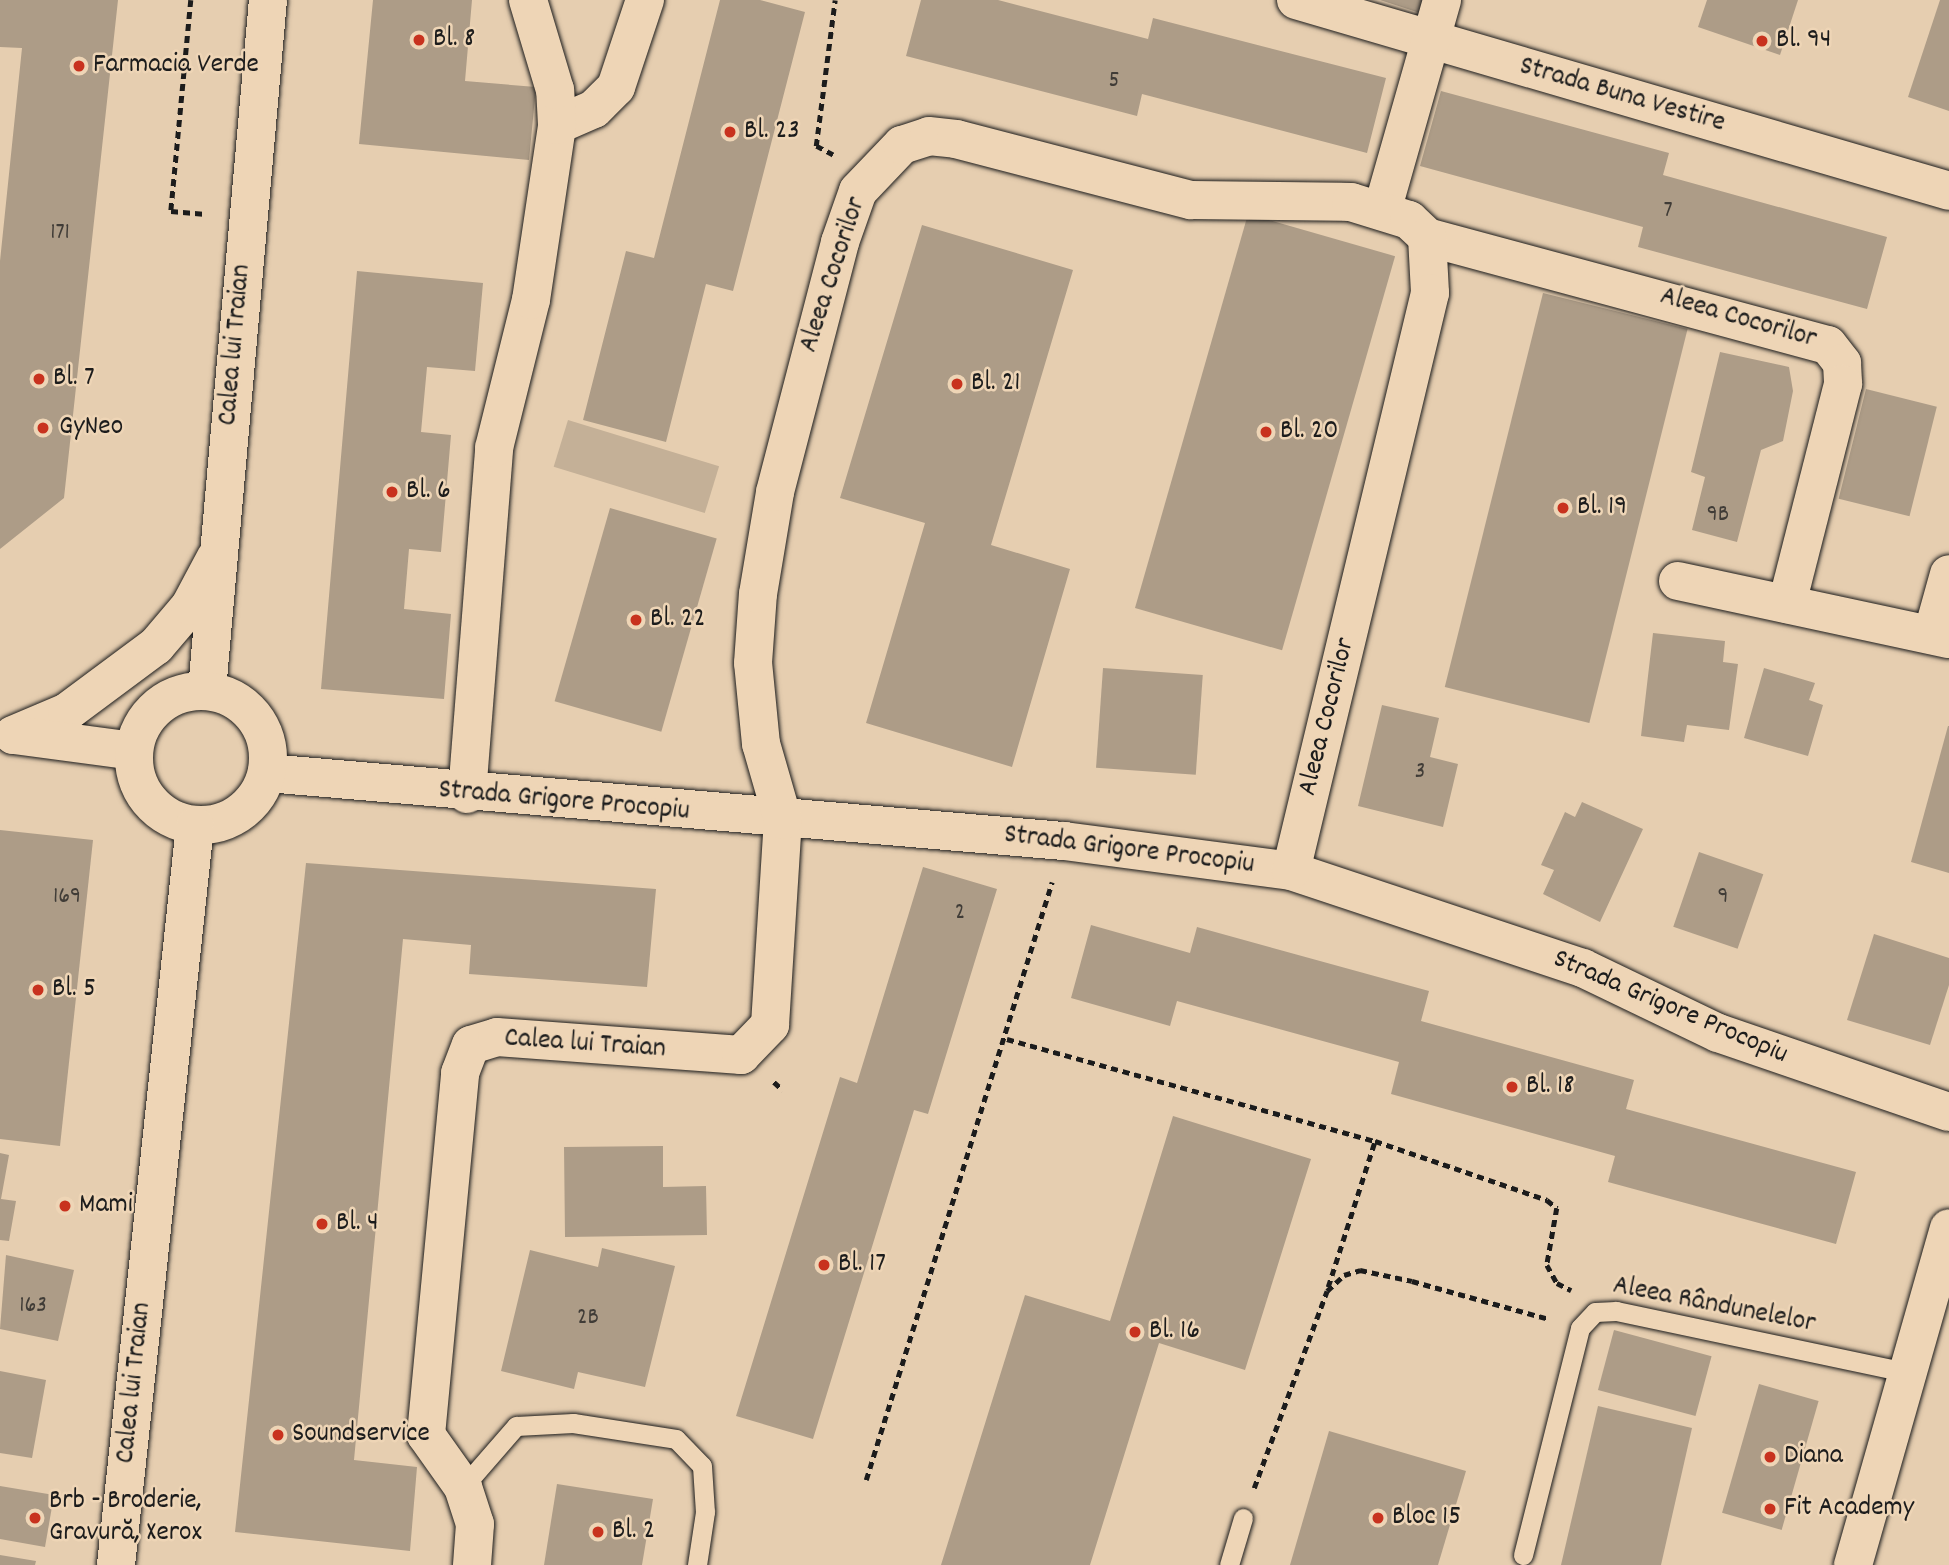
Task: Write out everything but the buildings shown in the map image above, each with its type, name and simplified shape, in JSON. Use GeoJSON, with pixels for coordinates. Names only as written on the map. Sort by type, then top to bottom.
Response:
{"type":"FeatureCollection","features":[{"type":"Feature","properties":{"kind":"street","name":"Calea lui Traian"},"geometry":{"type":"LineString","coordinates":[[206,690],[268,0]]}},
{"type":"Feature","properties":{"kind":"street"},"geometry":{"type":"LineString","coordinates":[[467,794],[494,447],[531,300],[557,125],[555,90],[528,0]]}},
{"type":"Feature","properties":{"kind":"street"},"geometry":{"type":"LineString","coordinates":[[557,125],[594,109],[616,87],[645,0]]}},
{"type":"Feature","properties":{"kind":"street","name":"Strada Buna Vestire"},"geometry":{"type":"LineString","coordinates":[[1296,0],[1949,191]]}},
{"type":"Feature","properties":{"kind":"street"},"geometry":{"type":"LineString","coordinates":[[1382,211],[1442,0]]}},
{"type":"Feature","properties":{"kind":"street","name":"Aleea Cocorilor"},"geometry":{"type":"LineString","coordinates":[[783,820],[761,744],[753,663],[758,594],[805,365],[858,191],[878,164],[902,145],[929,136],[1191,200],[1351,202],[1409,220],[1427,237],[1828,345],[1842,363],[1843,384],[1787,604]]}},
{"type":"Feature","properties":{"kind":"street","name":"Aleea Cocorilor"},"geometry":{"type":"LineString","coordinates":[[1291,871],[1430,293],[1427,237]]}},
{"type":"Feature","properties":{"kind":"street"},"geometry":{"type":"LineString","coordinates":[[6,734],[66,712],[156,646],[190,606],[216,557]]}},
{"type":"Feature","properties":{"kind":"street"},"geometry":{"type":"LineString","coordinates":[[1678,581],[1940,637],[1949,574]]}},
{"type":"Feature","properties":{"kind":"street"},"geometry":{"type":"LineString","coordinates":[[206,690],[248,709],[269,750],[267,773],[249,807],[224,821],[195,826],[174,821],[143,793],[134,751],[139,731],[166,700],[206,690]]}},
{"type":"Feature","properties":{"kind":"street"},"geometry":{"type":"LineString","coordinates":[[6,734],[134,751]]}},
{"type":"Feature","properties":{"kind":"street","name":"Strada Grigore Procopiu"},"geometry":{"type":"LineString","coordinates":[[267,773],[467,794],[1064,841],[1291,871],[1583,968],[1718,1033],[1949,1112]]}},
{"type":"Feature","properties":{"kind":"street","name":"Calea lui Traian"},"geometry":{"type":"LineString","coordinates":[[472,1565],[475,1524],[463,1487],[437,1458],[426,1415],[460,1073],[471,1045],[497,1038],[741,1055],[759,1044],[769,1025],[773,997],[783,820]]}},
{"type":"Feature","properties":{"kind":"street","name":"Calea lui Traian"},"geometry":{"type":"LineString","coordinates":[[116,1565],[195,826]]}},
{"type":"Feature","properties":{"kind":"street"},"geometry":{"type":"LineString","coordinates":[[1853,1565],[1949,1228]]}},
{"type":"Feature","properties":{"kind":"lane","name":"Aleea Rândunelelor"},"geometry":{"type":"LineString","coordinates":[[1523,1555],[1580,1328],[1595,1312],[1616,1311],[1909,1373]]}},
{"type":"Feature","properties":{"kind":"lane"},"geometry":{"type":"LineString","coordinates":[[463,1487],[516,1426],[573,1423],[676,1439],[702,1466],[705,1511],[697,1565]]}},
{"type":"Feature","properties":{"kind":"lane"},"geometry":{"type":"LineString","coordinates":[[1229,1565],[1243,1518]]}},
{"type":"Feature","properties":{"kind":"path"},"geometry":{"type":"LineString","coordinates":[[191,0],[171,211],[247,218]]}},
{"type":"Feature","properties":{"kind":"path"},"geometry":{"type":"LineString","coordinates":[[830,154],[816,146],[835,0]]}},
{"type":"Feature","properties":{"kind":"path"},"geometry":{"type":"LineString","coordinates":[[866,1480],[1007,1039],[1064,841]]}},
{"type":"Feature","properties":{"kind":"path"},"geometry":{"type":"LineString","coordinates":[[1007,1039],[1375,1141],[1547,1200],[1557,1208],[1547,1265],[1557,1283],[1616,1311]]}},
{"type":"Feature","properties":{"kind":"path"},"geometry":{"type":"LineString","coordinates":[[1243,1518],[1327,1291],[1375,1141]]}},
{"type":"Feature","properties":{"kind":"path"},"geometry":{"type":"LineString","coordinates":[[1327,1291],[1360,1270],[1580,1328]]}},
{"type":"Feature","properties":{"kind":"shaded area"},"geometry":{"type":"Polygon","coordinates":[[[568,420],[719,466],[705,513],[554,467],[568,420]]]}},
{"type":"Feature","properties":{"kind":"place","name":"Bl. 8"},"geometry":{"type":"Point","coordinates":[419,40]}},
{"type":"Feature","properties":{"kind":"place","name":"Bl. 94"},"geometry":{"type":"Point","coordinates":[1762,41]}},
{"type":"Feature","properties":{"kind":"place","name":"Farmacia Verde"},"geometry":{"type":"Point","coordinates":[79,66]}},
{"type":"Feature","properties":{"kind":"place","name":"Bl. 23"},"geometry":{"type":"Point","coordinates":[730,132]}},
{"type":"Feature","properties":{"kind":"place","name":"Bl. 7"},"geometry":{"type":"Point","coordinates":[39,379]}},
{"type":"Feature","properties":{"kind":"place","name":"Bl. 21"},"geometry":{"type":"Point","coordinates":[957,384]}},
{"type":"Feature","properties":{"kind":"place","name":"GyNeo"},"geometry":{"type":"Point","coordinates":[43,428]}},
{"type":"Feature","properties":{"kind":"place","name":"Bl. 20"},"geometry":{"type":"Point","coordinates":[1266,432]}},
{"type":"Feature","properties":{"kind":"place","name":"Bl. 6"},"geometry":{"type":"Point","coordinates":[392,492]}},
{"type":"Feature","properties":{"kind":"place","name":"Bl. 19"},"geometry":{"type":"Point","coordinates":[1563,508]}},
{"type":"Feature","properties":{"kind":"place","name":"Bl. 22"},"geometry":{"type":"Point","coordinates":[636,620]}},
{"type":"Feature","properties":{"kind":"place","name":"Bl. 5"},"geometry":{"type":"Point","coordinates":[38,990]}},
{"type":"Feature","properties":{"kind":"place","name":"Bl. 18"},"geometry":{"type":"Point","coordinates":[1512,1087]}},
{"type":"Feature","properties":{"kind":"place","name":"Mami"},"geometry":{"type":"Point","coordinates":[65,1206]}},
{"type":"Feature","properties":{"kind":"place","name":"Bl. 4"},"geometry":{"type":"Point","coordinates":[322,1224]}},
{"type":"Feature","properties":{"kind":"place","name":"Bl. 17"},"geometry":{"type":"Point","coordinates":[824,1265]}},
{"type":"Feature","properties":{"kind":"place","name":"Bl. 16"},"geometry":{"type":"Point","coordinates":[1135,1332]}},
{"type":"Feature","properties":{"kind":"place","name":"Soundservice"},"geometry":{"type":"Point","coordinates":[278,1435]}},
{"type":"Feature","properties":{"kind":"place","name":"Diana"},"geometry":{"type":"Point","coordinates":[1770,1457]}},
{"type":"Feature","properties":{"kind":"place","name":"Fit Academy"},"geometry":{"type":"Point","coordinates":[1770,1509]}},
{"type":"Feature","properties":{"kind":"place","name":"Brb - Broderie, Gravură, Xerox"},"geometry":{"type":"Point","coordinates":[35,1518]}},
{"type":"Feature","properties":{"kind":"place","name":"Bloc 15"},"geometry":{"type":"Point","coordinates":[1378,1518]}},
{"type":"Feature","properties":{"kind":"place","name":"Bl. 2"},"geometry":{"type":"Point","coordinates":[598,1532]}}]}
